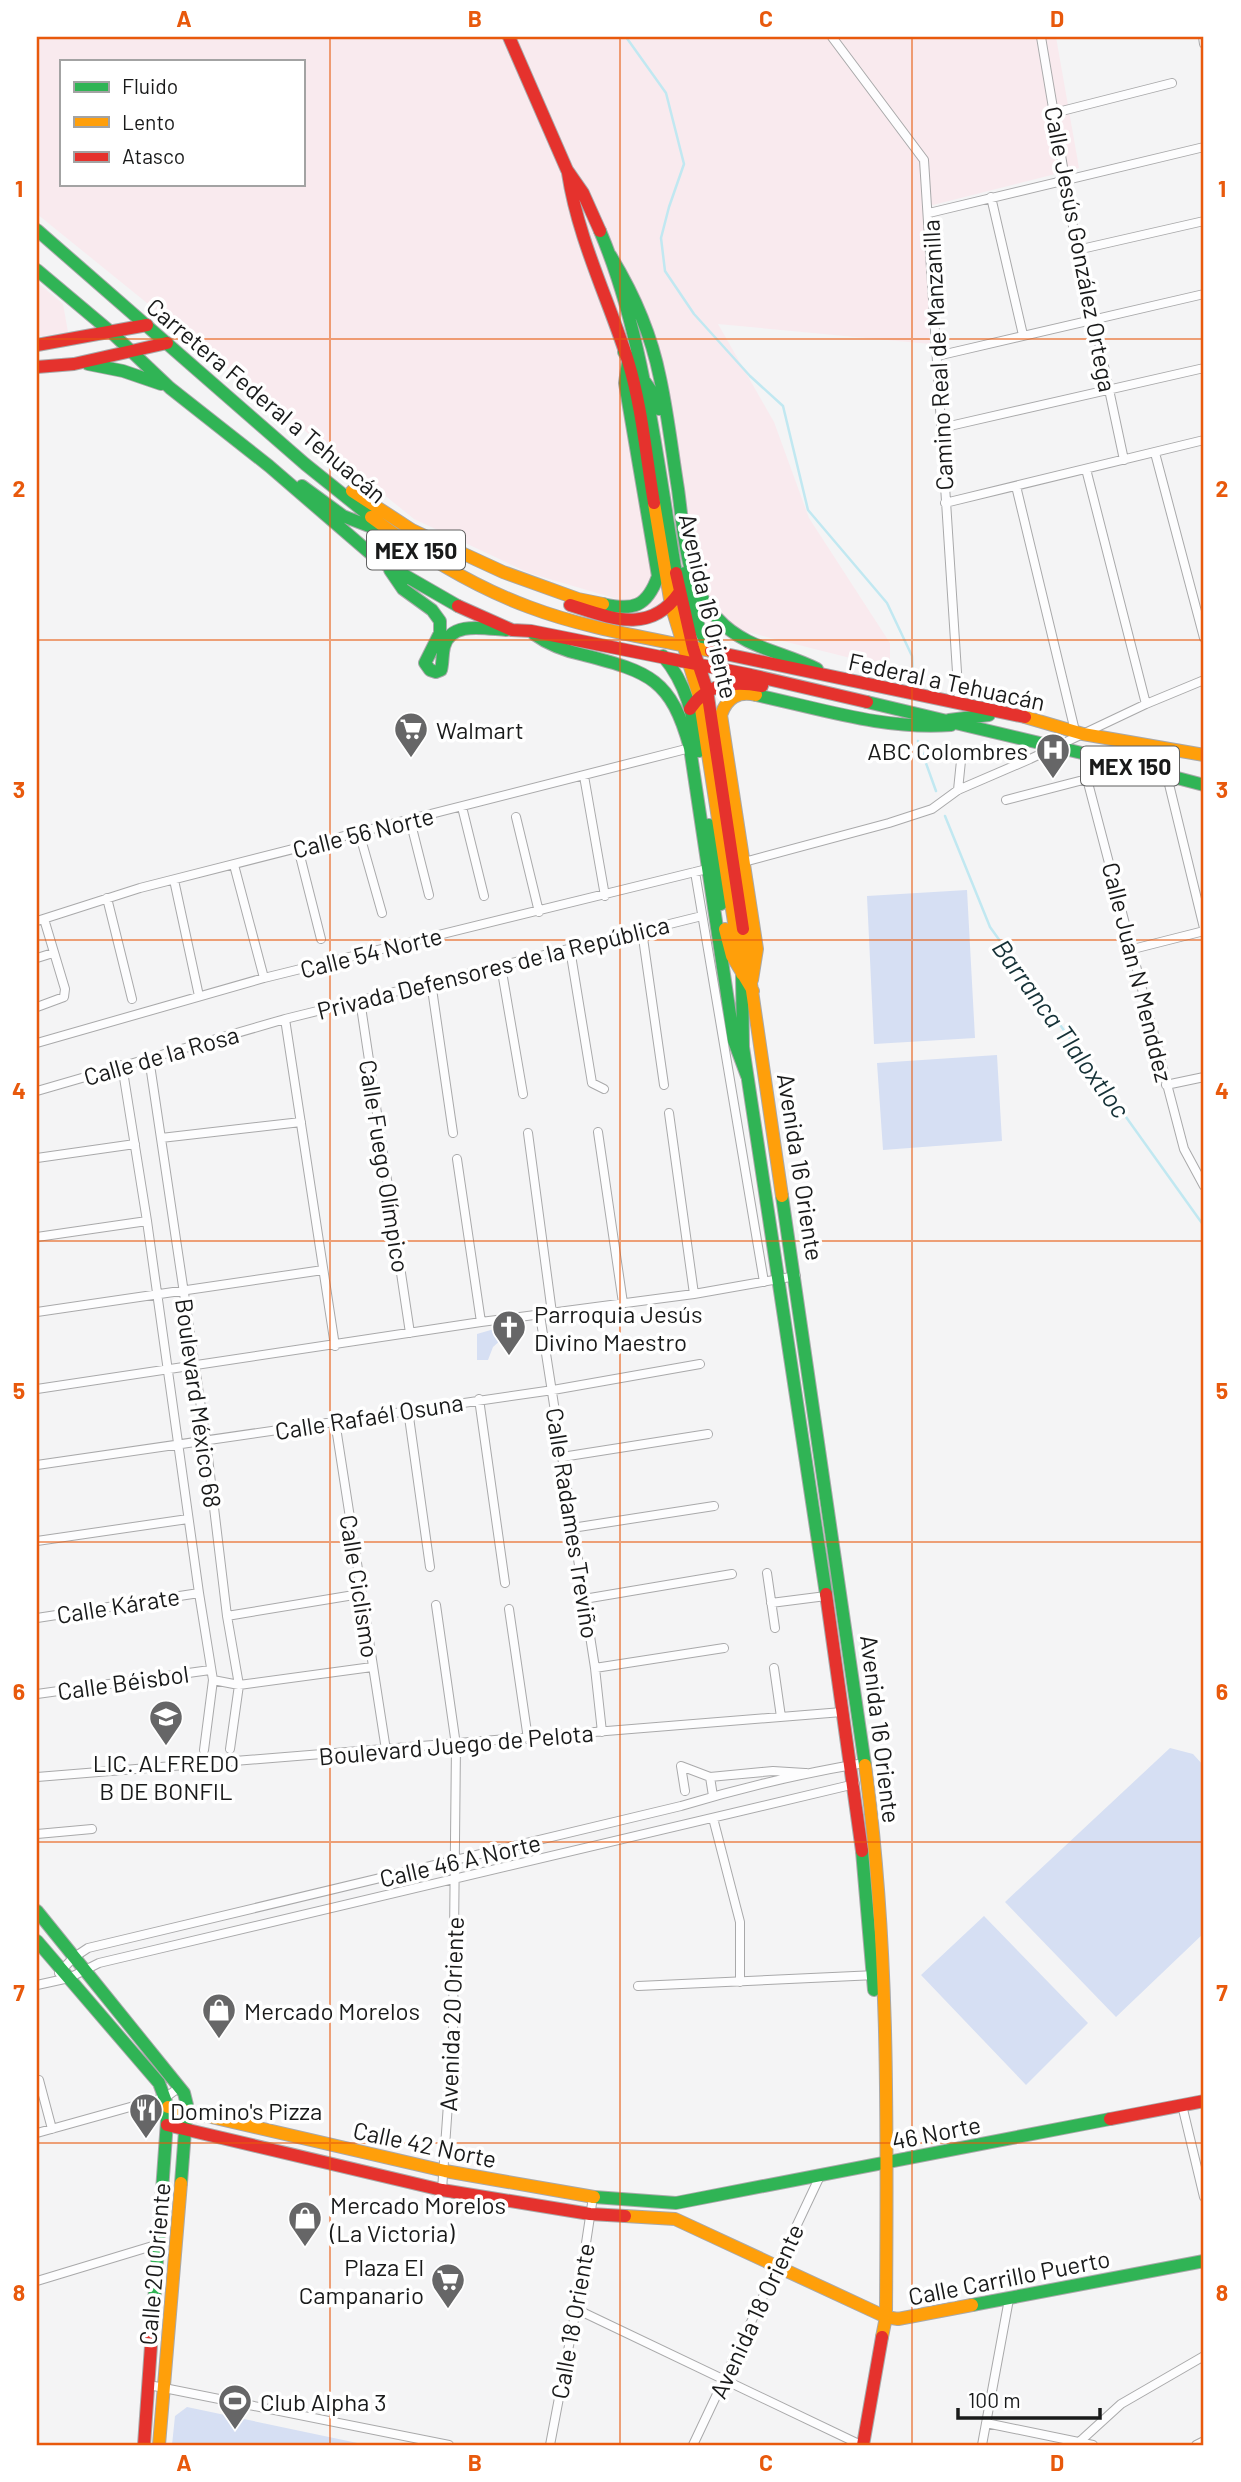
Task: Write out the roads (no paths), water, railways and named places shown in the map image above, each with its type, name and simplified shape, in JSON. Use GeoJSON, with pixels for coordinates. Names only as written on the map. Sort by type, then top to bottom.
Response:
{"type":"FeatureCollection","features":[{"type":"Feature","properties":{"kind":"main road"},"geometry":{"type":"LineString","coordinates":[[509,37],[578,196]]}},
{"type":"Feature","properties":{"kind":"main road","name":"Avenida 16 Oriente"},"geometry":{"type":"LineString","coordinates":[[578,196],[610,255],[622,293],[642,379],[687,646]]}},
{"type":"Feature","properties":{"kind":"main road","name":"Avenida 16 Oriente"},"geometry":{"type":"LineString","coordinates":[[578,196],[592,266],[626,357],[640,417],[671,605],[693,664],[749,981],[796,1276],[867,1780],[876,1863],[886,2317],[862,2445]]}},
{"type":"Feature","properties":{"kind":"main road","name":"Carretera Federal a Tehuacán"},"geometry":{"type":"LineString","coordinates":[[37,230],[322,478],[428,558],[473,583],[554,617],[687,646]]}},
{"type":"Feature","properties":{"kind":"main road"},"geometry":{"type":"LineString","coordinates":[[610,255],[631,288],[649,335],[663,393],[688,555],[699,593],[719,621],[743,641],[803,662],[826,676]]}},
{"type":"Feature","properties":{"kind":"main road","name":"Carretera Federal a Tehuacán"},"geometry":{"type":"LineString","coordinates":[[37,270],[112,333],[170,388],[269,466],[388,567],[459,607],[512,630],[531,631],[693,664]]}},
{"type":"Feature","properties":{"kind":"main road"},"geometry":{"type":"LineString","coordinates":[[37,345],[147,325]]}},
{"type":"Feature","properties":{"kind":"main road"},"geometry":{"type":"LineString","coordinates":[[37,367],[74,364],[167,343]]}},
{"type":"Feature","properties":{"kind":"main road"},"geometry":{"type":"LineString","coordinates":[[626,357],[654,395],[661,416],[688,602],[698,629],[712,652],[730,671]]}},
{"type":"Feature","properties":{"kind":"main road"},"geometry":{"type":"LineString","coordinates":[[322,478],[339,483],[412,530],[503,572],[578,599],[620,608],[633,607],[652,593],[658,576],[625,383],[626,357]]}},
{"type":"Feature","properties":{"kind":"main road"},"geometry":{"type":"LineString","coordinates":[[74,364],[123,371],[170,388]]}},
{"type":"Feature","properties":{"kind":"main road"},"geometry":{"type":"LineString","coordinates":[[269,466],[343,516],[540,595],[623,620],[644,620],[671,605],[679,593]]}},
{"type":"Feature","properties":{"kind":"main road"},"geometry":{"type":"LineString","coordinates":[[388,567],[404,591],[426,606],[439,620],[441,630],[437,641],[426,653],[425,663],[430,670],[441,670],[444,664],[443,647],[447,639],[465,627],[512,630]]}},
{"type":"Feature","properties":{"kind":"main road"},"geometry":{"type":"LineString","coordinates":[[531,631],[560,649],[629,667],[654,680],[667,691],[677,705],[687,733],[711,832],[727,943],[749,981]]}},
{"type":"Feature","properties":{"kind":"main road"},"geometry":{"type":"LineString","coordinates":[[635,635],[665,658],[699,698]]}},
{"type":"Feature","properties":{"kind":"main road","name":"Federal a Tehuacán"},"geometry":{"type":"LineString","coordinates":[[687,646],[959,703],[1079,733],[1204,755]]}},
{"type":"Feature","properties":{"kind":"main road","name":"Federal a Tehuacán"},"geometry":{"type":"LineString","coordinates":[[693,664],[1057,747],[1204,785]]}},
{"type":"Feature","properties":{"kind":"main road"},"geometry":{"type":"LineString","coordinates":[[687,733],[699,698],[723,683],[752,684],[882,713],[950,722]]}},
{"type":"Feature","properties":{"kind":"main road"},"geometry":{"type":"LineString","coordinates":[[749,981],[756,963],[757,949],[721,715],[724,706],[732,698],[747,693],[897,724],[932,727],[980,715],[1025,718]]}},
{"type":"Feature","properties":{"kind":"main road","name":"Avenida 16 Oriente"},"geometry":{"type":"LineString","coordinates":[[699,698],[711,832]]}},
{"type":"Feature","properties":{"kind":"main road"},"geometry":{"type":"LineString","coordinates":[[1086,754],[1092,746],[1112,737]]}},
{"type":"Feature","properties":{"kind":"main road"},"geometry":{"type":"LineString","coordinates":[[711,832],[701,871],[734,1041],[747,1076]]}},
{"type":"Feature","properties":{"kind":"main road","name":"Avenida 16 Oriente"},"geometry":{"type":"LineString","coordinates":[[749,981],[743,1047],[780,1279],[878,1975]]}},
{"type":"Feature","properties":{"kind":"main road"},"geometry":{"type":"LineString","coordinates":[[37,1911],[180,2087]]}},
{"type":"Feature","properties":{"kind":"main road"},"geometry":{"type":"LineString","coordinates":[[37,1941],[159,2083],[167,2102]]}},
{"type":"Feature","properties":{"kind":"main road","name":"Calle 20 Oriente"},"geometry":{"type":"LineString","coordinates":[[159,2445],[187,2111],[186,2098],[180,2087]]}},
{"type":"Feature","properties":{"kind":"main road","name":"46 Norte"},"geometry":{"type":"LineString","coordinates":[[677,2203],[1204,2101]]}},
{"type":"Feature","properties":{"kind":"main road","name":"Calle 42 Norte"},"geometry":{"type":"LineString","coordinates":[[167,2102],[187,2111],[445,2172],[593,2197],[677,2203]]}},
{"type":"Feature","properties":{"kind":"main road","name":"Calle 20 Oriente"},"geometry":{"type":"LineString","coordinates":[[144,2445],[167,2102]]}},
{"type":"Feature","properties":{"kind":"main road","name":"Calle 42 Norte"},"geometry":{"type":"LineString","coordinates":[[167,2125],[442,2190],[590,2214],[675,2219]]}},
{"type":"Feature","properties":{"kind":"main road"},"geometry":{"type":"LineString","coordinates":[[675,2219],[677,2203]]}},
{"type":"Feature","properties":{"kind":"main road","name":"Calle Carrillo Puerto"},"geometry":{"type":"LineString","coordinates":[[675,2219],[886,2317],[911,2318],[1204,2260]]}},
{"type":"Feature","properties":{"kind":"street","name":"Camino Real de Manzanilla"},"geometry":{"type":"LineString","coordinates":[[832,37],[924,160],[959,703]]}},
{"type":"Feature","properties":{"kind":"street","name":"Calle Jesús González Ortega"},"geometry":{"type":"LineString","coordinates":[[1041,37],[1063,180],[1124,460]]}},
{"type":"Feature","properties":{"kind":"street"},"geometry":{"type":"LineString","coordinates":[[1202,37],[1204,44]]}},
{"type":"Feature","properties":{"kind":"street"},"geometry":{"type":"LineString","coordinates":[[1054,113],[1172,83]]}},
{"type":"Feature","properties":{"kind":"street"},"geometry":{"type":"LineString","coordinates":[[929,213],[1204,148]]}},
{"type":"Feature","properties":{"kind":"street"},"geometry":{"type":"LineString","coordinates":[[991,197],[1023,335]]}},
{"type":"Feature","properties":{"kind":"street"},"geometry":{"type":"LineString","coordinates":[[1077,250],[1204,221]]}},
{"type":"Feature","properties":{"kind":"street"},"geometry":{"type":"LineString","coordinates":[[937,356],[1204,294]]}},
{"type":"Feature","properties":{"kind":"street"},"geometry":{"type":"LineString","coordinates":[[941,428],[1204,368]]}},
{"type":"Feature","properties":{"kind":"street"},"geometry":{"type":"LineString","coordinates":[[945,503],[1204,440]]}},
{"type":"Feature","properties":{"kind":"street"},"geometry":{"type":"LineString","coordinates":[[1155,453],[1204,638]]}},
{"type":"Feature","properties":{"kind":"street"},"geometry":{"type":"LineString","coordinates":[[1086,469],[1146,704]]}},
{"type":"Feature","properties":{"kind":"street"},"geometry":{"type":"LineString","coordinates":[[1016,486],[1079,733]]}},
{"type":"Feature","properties":{"kind":"street"},"geometry":{"type":"LineString","coordinates":[[744,862],[932,809],[958,790],[1057,747],[1079,733],[1204,680]]}},
{"type":"Feature","properties":{"kind":"street","name":"Calle 56 Norte"},"geometry":{"type":"LineString","coordinates":[[40,920],[174,880],[690,748]]}},
{"type":"Feature","properties":{"kind":"street"},"geometry":{"type":"LineString","coordinates":[[958,790],[962,751]]}},
{"type":"Feature","properties":{"kind":"street","name":"Calle Juan N Menddez"},"geometry":{"type":"LineString","coordinates":[[1086,754],[1087,779],[1166,1085],[1178,1118],[1187,1157],[1204,1186]]}},
{"type":"Feature","properties":{"kind":"street"},"geometry":{"type":"LineString","coordinates":[[584,776],[605,895]]}},
{"type":"Feature","properties":{"kind":"street"},"geometry":{"type":"LineString","coordinates":[[1133,949],[1204,930],[1167,776]]}},
{"type":"Feature","properties":{"kind":"street"},"geometry":{"type":"LineString","coordinates":[[1006,800],[1087,779]]}},
{"type":"Feature","properties":{"kind":"street"},"geometry":{"type":"LineString","coordinates":[[462,807],[484,897]]}},
{"type":"Feature","properties":{"kind":"street"},"geometry":{"type":"LineString","coordinates":[[516,817],[539,912]]}},
{"type":"Feature","properties":{"kind":"street"},"geometry":{"type":"LineString","coordinates":[[410,820],[429,895]]}},
{"type":"Feature","properties":{"kind":"street"},"geometry":{"type":"LineString","coordinates":[[359,832],[382,914]]}},
{"type":"Feature","properties":{"kind":"street"},"geometry":{"type":"LineString","coordinates":[[298,848],[321,939]]}},
{"type":"Feature","properties":{"kind":"street"},"geometry":{"type":"LineString","coordinates":[[234,865],[264,978]]}},
{"type":"Feature","properties":{"kind":"street","name":"Calle 54 Norte"},"geometry":{"type":"LineString","coordinates":[[37,1044],[264,978],[701,871]]}},
{"type":"Feature","properties":{"kind":"street","name":"Privada Defensores de la República"},"geometry":{"type":"LineString","coordinates":[[701,871],[702,916],[764,1282]]}},
{"type":"Feature","properties":{"kind":"street"},"geometry":{"type":"LineString","coordinates":[[174,880],[200,996]]}},
{"type":"Feature","properties":{"kind":"street"},"geometry":{"type":"LineString","coordinates":[[107,898],[132,999]]}},
{"type":"Feature","properties":{"kind":"street","name":"Privada Defensores de la República"},"geometry":{"type":"LineString","coordinates":[[285,1019],[702,916]]}},
{"type":"Feature","properties":{"kind":"street"},"geometry":{"type":"LineString","coordinates":[[37,1007],[64,997],[65,989],[40,920]]}},
{"type":"Feature","properties":{"kind":"street"},"geometry":{"type":"LineString","coordinates":[[642,931],[664,1085]]}},
{"type":"Feature","properties":{"kind":"street"},"geometry":{"type":"LineString","coordinates":[[570,949],[592,1083],[604,1089]]}},
{"type":"Feature","properties":{"kind":"street"},"geometry":{"type":"LineString","coordinates":[[37,958],[53,953]]}},
{"type":"Feature","properties":{"kind":"street"},"geometry":{"type":"LineString","coordinates":[[501,966],[523,1094]]}},
{"type":"Feature","properties":{"kind":"street"},"geometry":{"type":"LineString","coordinates":[[431,982],[453,1133]]}},
{"type":"Feature","properties":{"kind":"street","name":"Calle Fuego Olímpico"},"geometry":{"type":"LineString","coordinates":[[360,1000],[410,1333]]}},
{"type":"Feature","properties":{"kind":"street"},"geometry":{"type":"LineString","coordinates":[[285,1019],[334,1346]]}},
{"type":"Feature","properties":{"kind":"street","name":"Calle de la Rosa"},"geometry":{"type":"LineString","coordinates":[[37,1091],[285,1019]]}},
{"type":"Feature","properties":{"kind":"street","name":"Boulevard México 68"},"geometry":{"type":"LineString","coordinates":[[149,1058],[239,1685],[230,1749]]}},
{"type":"Feature","properties":{"kind":"street","name":"Boulevard México 68"},"geometry":{"type":"LineString","coordinates":[[122,1065],[148,1221],[188,1519],[213,1680],[204,1750]]}},
{"type":"Feature","properties":{"kind":"street"},"geometry":{"type":"LineString","coordinates":[[1166,1085],[1204,1077]]}},
{"type":"Feature","properties":{"kind":"street"},"geometry":{"type":"LineString","coordinates":[[668,1114],[694,1294]]}},
{"type":"Feature","properties":{"kind":"street"},"geometry":{"type":"LineString","coordinates":[[161,1138],[301,1122]]}},
{"type":"Feature","properties":{"kind":"street"},"geometry":{"type":"LineString","coordinates":[[598,1132],[623,1303]]}},
{"type":"Feature","properties":{"kind":"street"},"geometry":{"type":"LineString","coordinates":[[528,1133],[552,1313]]}},
{"type":"Feature","properties":{"kind":"street"},"geometry":{"type":"LineString","coordinates":[[37,1158],[135,1144]]}},
{"type":"Feature","properties":{"kind":"street"},"geometry":{"type":"LineString","coordinates":[[457,1160],[481,1322]]}},
{"type":"Feature","properties":{"kind":"street"},"geometry":{"type":"LineString","coordinates":[[37,1237],[148,1221]]}},
{"type":"Feature","properties":{"kind":"street"},"geometry":{"type":"LineString","coordinates":[[37,1312],[323,1270]]}},
{"type":"Feature","properties":{"kind":"street"},"geometry":{"type":"LineString","coordinates":[[37,1389],[481,1322],[694,1294],[796,1276]]}},
{"type":"Feature","properties":{"kind":"street","name":"Calle Radames Treviño"},"geometry":{"type":"LineString","coordinates":[[540,1315],[595,1668],[602,1732]]}},
{"type":"Feature","properties":{"kind":"street","name":"Calle Rafaél Osuna"},"geometry":{"type":"LineString","coordinates":[[37,1465],[553,1390],[700,1364]]}},
{"type":"Feature","properties":{"kind":"street"},"geometry":{"type":"LineString","coordinates":[[478,1399],[505,1583]]}},
{"type":"Feature","properties":{"kind":"street"},"geometry":{"type":"LineString","coordinates":[[408,1410],[430,1567]]}},
{"type":"Feature","properties":{"kind":"street","name":"Calle Ciclismo"},"geometry":{"type":"LineString","coordinates":[[335,1421],[386,1751]]}},
{"type":"Feature","properties":{"kind":"street"},"geometry":{"type":"LineString","coordinates":[[562,1457],[708,1434]]}},
{"type":"Feature","properties":{"kind":"street"},"geometry":{"type":"LineString","coordinates":[[572,1528],[714,1506]]}},
{"type":"Feature","properties":{"kind":"street"},"geometry":{"type":"LineString","coordinates":[[37,1541],[188,1519]]}},
{"type":"Feature","properties":{"kind":"street"},"geometry":{"type":"LineString","coordinates":[[767,1573],[775,1628]]}},
{"type":"Feature","properties":{"kind":"street"},"geometry":{"type":"LineString","coordinates":[[584,1599],[732,1574]]}},
{"type":"Feature","properties":{"kind":"street","name":"Calle Kárate"},"geometry":{"type":"LineString","coordinates":[[37,1618],[199,1593]]}},
{"type":"Feature","properties":{"kind":"street"},"geometry":{"type":"LineString","coordinates":[[227,1616],[360,1594]]}},
{"type":"Feature","properties":{"kind":"street"},"geometry":{"type":"LineString","coordinates":[[771,1603],[825,1596]]}},
{"type":"Feature","properties":{"kind":"street","name":"Avenida 20 Oriente"},"geometry":{"type":"LineString","coordinates":[[436,1605],[456,1745],[453,2032],[442,2190]]}},
{"type":"Feature","properties":{"kind":"street"},"geometry":{"type":"LineString","coordinates":[[509,1609],[528,1739]]}},
{"type":"Feature","properties":{"kind":"street"},"geometry":{"type":"LineString","coordinates":[[595,1668],[724,1648]]}},
{"type":"Feature","properties":{"kind":"street"},"geometry":{"type":"LineString","coordinates":[[213,1680],[239,1685],[372,1667]]}},
{"type":"Feature","properties":{"kind":"street"},"geometry":{"type":"LineString","coordinates":[[774,1668],[781,1717]]}},
{"type":"Feature","properties":{"kind":"street","name":"Calle Béisbol"},"geometry":{"type":"LineString","coordinates":[[37,1694],[210,1670]]}},
{"type":"Feature","properties":{"kind":"street","name":"Boulevard Juego de Pelota"},"geometry":{"type":"LineString","coordinates":[[37,1777],[386,1751],[842,1712]]}},
{"type":"Feature","properties":{"kind":"street","name":"Calle 46 A Norte"},"geometry":{"type":"LineString","coordinates":[[65,1974],[73,1958],[88,1948],[864,1763]]}},
{"type":"Feature","properties":{"kind":"street"},"geometry":{"type":"LineString","coordinates":[[685,1791],[681,1766],[710,1777],[782,1771],[809,1774]]}},
{"type":"Feature","properties":{"kind":"street"},"geometry":{"type":"LineString","coordinates":[[710,1777],[713,1797]]}},
{"type":"Feature","properties":{"kind":"street","name":"Calle 46 A Norte"},"geometry":{"type":"LineString","coordinates":[[65,1974],[99,1963],[867,1780]]}},
{"type":"Feature","properties":{"kind":"street"},"geometry":{"type":"LineString","coordinates":[[713,1818],[740,1922],[740,1982]]}},
{"type":"Feature","properties":{"kind":"street"},"geometry":{"type":"LineString","coordinates":[[37,1834],[92,1829]]}},
{"type":"Feature","properties":{"kind":"street"},"geometry":{"type":"LineString","coordinates":[[344,1888],[346,1905]]}},
{"type":"Feature","properties":{"kind":"street"},"geometry":{"type":"LineString","coordinates":[[204,1921],[207,1937]]}},
{"type":"Feature","properties":{"kind":"street"},"geometry":{"type":"LineString","coordinates":[[37,1984],[52,1981],[65,1974]]}},
{"type":"Feature","properties":{"kind":"street"},"geometry":{"type":"LineString","coordinates":[[638,1986],[878,1975]]}},
{"type":"Feature","properties":{"kind":"street"},"geometry":{"type":"LineString","coordinates":[[39,2080],[52,2129]]}},
{"type":"Feature","properties":{"kind":"street"},"geometry":{"type":"LineString","coordinates":[[37,2133],[167,2102],[180,2087]]}},
{"type":"Feature","properties":{"kind":"street"},"geometry":{"type":"LineString","coordinates":[[1182,2105],[1204,2197]]}},
{"type":"Feature","properties":{"kind":"street","name":"Avenida 18 Oriente"},"geometry":{"type":"LineString","coordinates":[[693,2445],[820,2176]]}},
{"type":"Feature","properties":{"kind":"street","name":"Calle 18 Oriente"},"geometry":{"type":"LineString","coordinates":[[550,2445],[576,2309],[593,2197]]}},
{"type":"Feature","properties":{"kind":"street"},"geometry":{"type":"LineString","coordinates":[[37,2281],[159,2244]]}},
{"type":"Feature","properties":{"kind":"street"},"geometry":{"type":"LineString","coordinates":[[982,2445],[1009,2299]]}},
{"type":"Feature","properties":{"kind":"street"},"geometry":{"type":"LineString","coordinates":[[576,2309],[862,2445]]}},
{"type":"Feature","properties":{"kind":"street"},"geometry":{"type":"LineString","coordinates":[[1078,2444],[1121,2404],[1204,2356]]}},
{"type":"Feature","properties":{"kind":"street"},"geometry":{"type":"LineString","coordinates":[[149,2385],[449,2445]]}},
{"type":"Feature","properties":{"kind":"street"},"geometry":{"type":"LineString","coordinates":[[986,2423],[1093,2445]]}},
{"type":"Feature","properties":{"kind":"street"},"geometry":{"type":"LineString","coordinates":[[1196,2445],[1204,2441]]}},
{"type":"Feature","properties":{"kind":"waterway","name":"Barranca Tlaloxtloc"},"geometry":{"type":"LineString","coordinates":[[626,37],[666,93],[684,164],[661,238],[665,271],[694,314],[750,376],[783,406],[808,510],[887,603],[912,656],[913,679]]}},
{"type":"Feature","properties":{"kind":"waterway","name":"Barranca Tlaloxtloc"},"geometry":{"type":"LineString","coordinates":[[918,741],[936,791]]}},
{"type":"Feature","properties":{"kind":"waterway","name":"Barranca Tlaloxtloc"},"geometry":{"type":"LineString","coordinates":[[945,816],[990,927],[1204,1226]]}},
{"type":"Feature","properties":{"kind":"place","name":"Walmart"},"geometry":{"type":"Point","coordinates":[411,759]}},
{"type":"Feature","properties":{"kind":"place","name":"ABC Colombres"},"geometry":{"type":"Point","coordinates":[1053,780]}},
{"type":"Feature","properties":{"kind":"place","name":"Parroquia Jesús Divino Maestro"},"geometry":{"type":"Point","coordinates":[509,1357]}},
{"type":"Feature","properties":{"kind":"place","name":"LIC. ALFREDO B DE BONFIL"},"geometry":{"type":"Point","coordinates":[166,1747]}},
{"type":"Feature","properties":{"kind":"place","name":"Mercado Morelos"},"geometry":{"type":"Point","coordinates":[219,2040]}},
{"type":"Feature","properties":{"kind":"place","name":"Domino's Pizza"},"geometry":{"type":"Point","coordinates":[146,2140]}},
{"type":"Feature","properties":{"kind":"place","name":"Mercado Morelos (La Victoria)"},"geometry":{"type":"Point","coordinates":[305,2248]}},
{"type":"Feature","properties":{"kind":"place","name":"Plaza El Campanario"},"geometry":{"type":"Point","coordinates":[448,2310]}},
{"type":"Feature","properties":{"kind":"place","name":"Club Alpha 3"},"geometry":{"type":"Point","coordinates":[235,2431]}}]}
